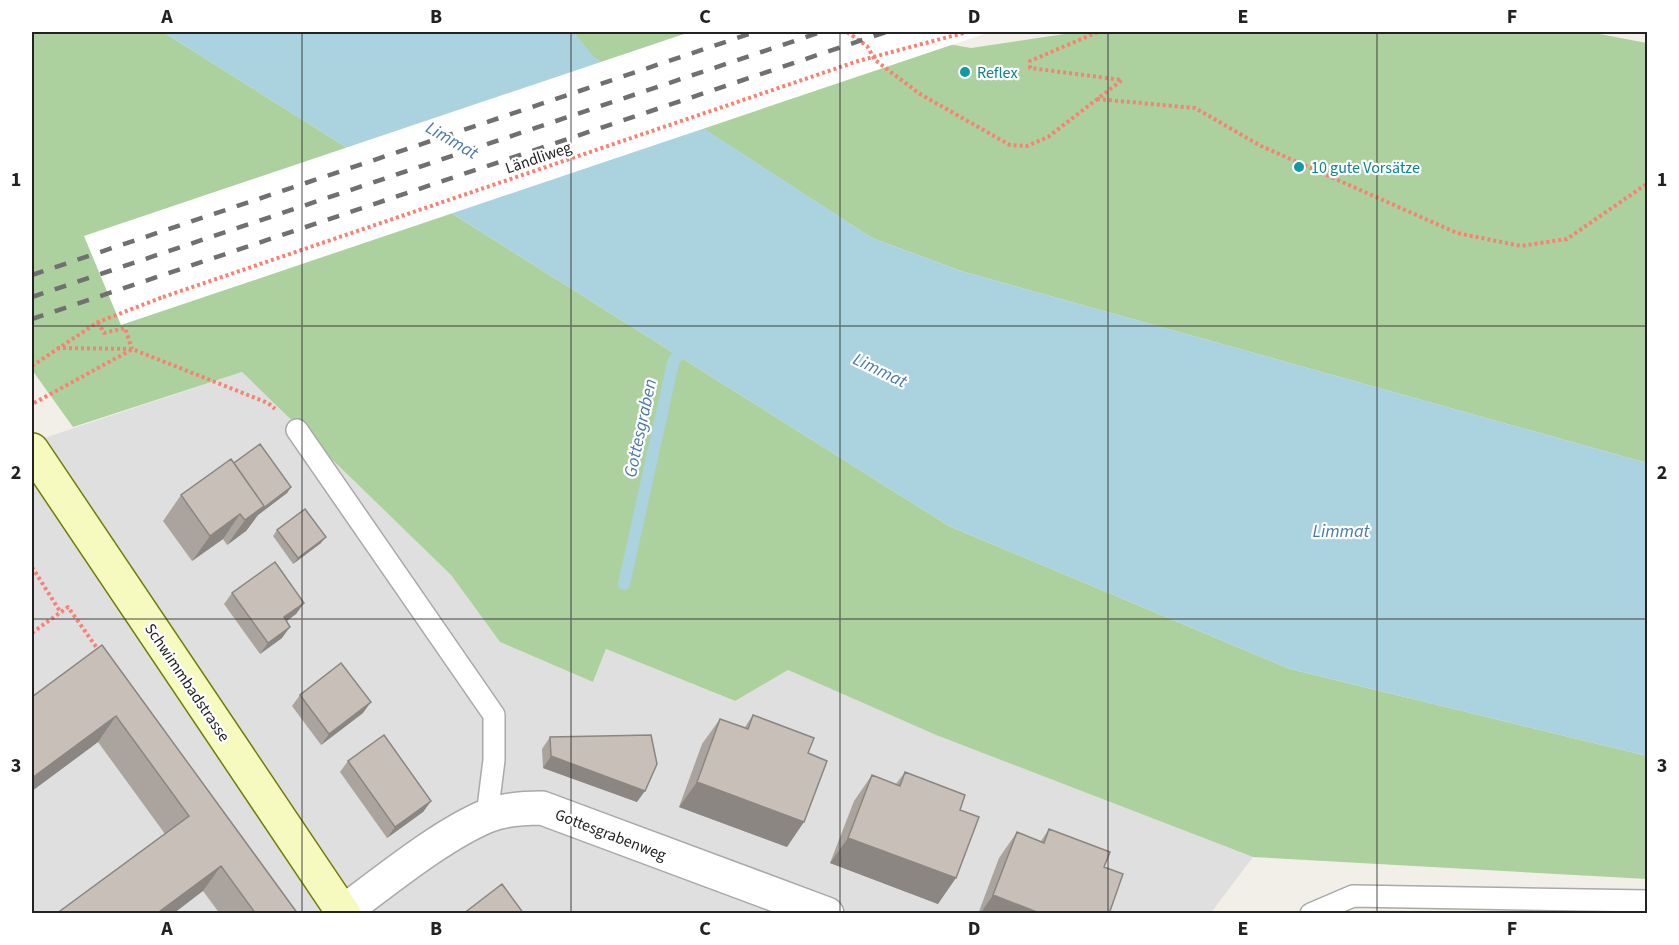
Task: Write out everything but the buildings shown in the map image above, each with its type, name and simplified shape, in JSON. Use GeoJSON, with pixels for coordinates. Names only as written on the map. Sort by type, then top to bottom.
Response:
{"type":"FeatureCollection","features":[{"type":"Feature","properties":{"kind":"main road","name":"Schwimmbadstrasse"},"geometry":{"type":"LineString","coordinates":[[32,450],[344,913]]}},
{"type":"Feature","properties":{"kind":"street","name":"Gottesgrabenweg"},"geometry":{"type":"LineString","coordinates":[[344,913],[453,834],[487,816],[514,808],[542,808],[827,914]]}},
{"type":"Feature","properties":{"kind":"lane"},"geometry":{"type":"LineString","coordinates":[[297,430],[494,715],[494,760],[487,816]]}},
{"type":"Feature","properties":{"kind":"lane"},"geometry":{"type":"LineString","coordinates":[[1311,914],[1353,896],[1647,901]]}},
{"type":"Feature","properties":{"kind":"path"},"geometry":{"type":"LineString","coordinates":[[847,32],[867,46],[875,60],[920,94],[1010,145],[1027,146],[1048,137],[1122,80],[1030,68],[1030,61],[1098,32]]}},
{"type":"Feature","properties":{"kind":"path","name":"Ländliweg"},"geometry":{"type":"LineString","coordinates":[[32,366],[98,322],[163,297],[858,61],[967,32]]}},
{"type":"Feature","properties":{"kind":"path"},"geometry":{"type":"LineString","coordinates":[[1097,99],[1195,108],[1261,146],[1457,233],[1521,246],[1567,239],[1647,183]]}},
{"type":"Feature","properties":{"kind":"path"},"geometry":{"type":"LineString","coordinates":[[98,322],[104,333],[125,328],[132,349]]}},
{"type":"Feature","properties":{"kind":"path"},"geometry":{"type":"LineString","coordinates":[[57,348],[132,349],[268,403],[297,430]]}},
{"type":"Feature","properties":{"kind":"path"},"geometry":{"type":"LineString","coordinates":[[34,403],[132,349]]}},
{"type":"Feature","properties":{"kind":"path"},"geometry":{"type":"LineString","coordinates":[[32,567],[61,613]]}},
{"type":"Feature","properties":{"kind":"path"},"geometry":{"type":"LineString","coordinates":[[32,633],[68,607],[102,656]]}},
{"type":"Feature","properties":{"kind":"shaded area"},"geometry":{"type":"Polygon","coordinates":[[[242,372],[451,575],[500,642],[593,682],[606,649],[734,701],[788,670],[936,735],[1253,857],[1210,914],[32,914],[32,442],[242,372]]]}},
{"type":"Feature","properties":{"kind":"green space"},"geometry":{"type":"Polygon","coordinates":[[[32,32],[163,32],[949,526],[1290,669],[1647,756],[1647,879],[1253,857],[936,735],[788,670],[735,701],[606,649],[593,682],[500,642],[451,575],[242,372],[73,427],[32,370],[32,32]]]}},
{"type":"Feature","properties":{"kind":"green space"},"geometry":{"type":"Polygon","coordinates":[[[573,32],[880,32],[971,48],[1078,32],[1589,32],[1647,43],[1647,463],[961,271],[872,238],[593,57],[573,32]]]}},
{"type":"Feature","properties":{"kind":"water","name":"Limmat"},"geometry":{"type":"Polygon","coordinates":[[[163,32],[573,32],[594,57],[872,238],[961,271],[1647,463],[1647,756],[1290,669],[949,526],[163,32]]]}},
{"type":"Feature","properties":{"kind":"pier"},"geometry":{"type":"Polygon","coordinates":[[[690,32],[990,32],[121,325],[84,236],[690,32]]]}},
{"type":"Feature","properties":{"kind":"waterway","name":"Gottesgraben"},"geometry":{"type":"LineString","coordinates":[[624,584],[673,363],[685,342]]}},
{"type":"Feature","properties":{"kind":"railway"},"geometry":{"type":"LineString","coordinates":[[32,275],[755,32]]}},
{"type":"Feature","properties":{"kind":"railway"},"geometry":{"type":"LineString","coordinates":[[32,297],[821,32]]}},
{"type":"Feature","properties":{"kind":"railway"},"geometry":{"type":"LineString","coordinates":[[32,319],[886,32]]}},
{"type":"Feature","properties":{"kind":"place","name":"Reflex"},"geometry":{"type":"Point","coordinates":[965,72]}},
{"type":"Feature","properties":{"kind":"place","name":"10 gute Vorsätze"},"geometry":{"type":"Point","coordinates":[1299,167]}}]}
